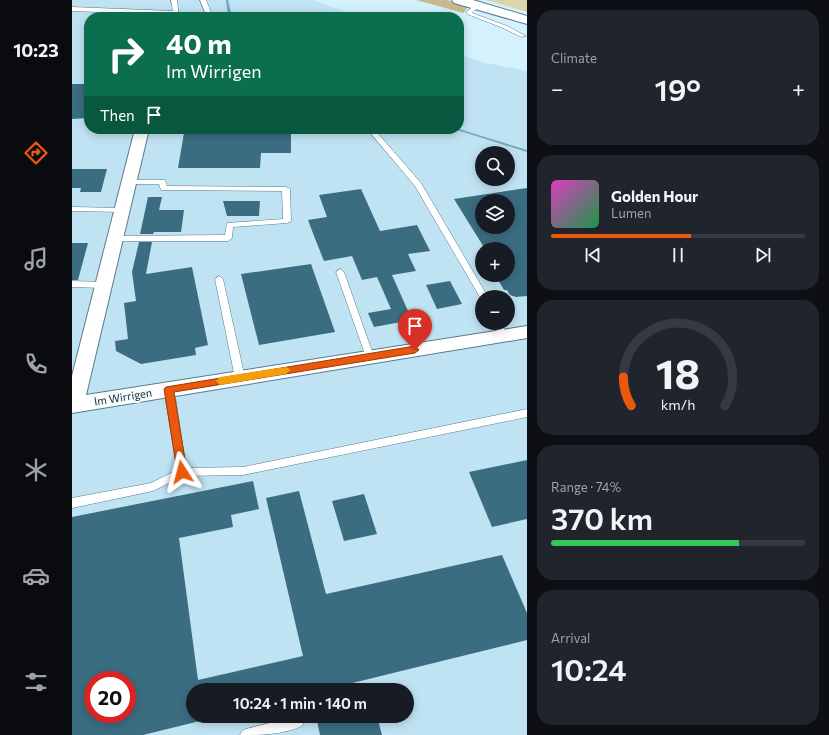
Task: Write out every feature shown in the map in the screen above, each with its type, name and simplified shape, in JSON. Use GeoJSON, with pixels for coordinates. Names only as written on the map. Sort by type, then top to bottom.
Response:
{"type":"FeatureCollection","features":[{"type":"Feature","properties":{"kind":"street"},"geometry":{"type":"LineString","coordinates":[[459,0],[527,20]]}},
{"type":"Feature","properties":{"kind":"street","name":"Im Wirrigen"},"geometry":{"type":"LineString","coordinates":[[141,134],[73,405],[370,357],[495,330]]}},
{"type":"Feature","properties":{"kind":"street","name":"Im Wirrigen"},"geometry":{"type":"LineString","coordinates":[[509,330],[527,332]]}},
{"type":"Feature","properties":{"kind":"lane"},"geometry":{"type":"LineString","coordinates":[[174,0],[176,12]]}},
{"type":"Feature","properties":{"kind":"lane"},"geometry":{"type":"LineString","coordinates":[[203,0],[208,12]]}},
{"type":"Feature","properties":{"kind":"lane"},"geometry":{"type":"LineString","coordinates":[[477,5],[469,13],[505,27],[523,36]]}},
{"type":"Feature","properties":{"kind":"lane"},"geometry":{"type":"LineString","coordinates":[[72,9],[124,12]]}},
{"type":"Feature","properties":{"kind":"lane"},"geometry":{"type":"LineString","coordinates":[[374,134],[418,185],[480,290]]}},
{"type":"Feature","properties":{"kind":"lane"},"geometry":{"type":"LineString","coordinates":[[115,238],[228,238],[230,225],[288,221],[286,189],[164,188],[162,182],[129,182]]}},
{"type":"Feature","properties":{"kind":"lane"},"geometry":{"type":"LineString","coordinates":[[72,209],[122,210]]}},
{"type":"Feature","properties":{"kind":"lane"},"geometry":{"type":"LineString","coordinates":[[340,272],[370,357]]}},
{"type":"Feature","properties":{"kind":"lane"},"geometry":{"type":"LineString","coordinates":[[219,279],[240,378]]}},
{"type":"Feature","properties":{"kind":"lane"},"geometry":{"type":"LineString","coordinates":[[72,284],[104,285]]}},
{"type":"Feature","properties":{"kind":"lane"},"geometry":{"type":"LineString","coordinates":[[169,389],[182,472]]}},
{"type":"Feature","properties":{"kind":"lane"},"geometry":{"type":"LineString","coordinates":[[72,503],[153,487],[182,472],[243,471],[527,413]]}},
{"type":"Feature","properties":{"kind":"lane"},"geometry":{"type":"LineString","coordinates":[[246,735],[294,723]]}},
{"type":"Feature","properties":{"kind":"shaded area"},"geometry":{"type":"Polygon","coordinates":[[[72,0],[313,0],[345,12],[84,12],[84,134],[464,134],[464,56],[481,62],[527,71],[527,735],[72,735],[72,0]]]}},
{"type":"Feature","properties":{"kind":"shaded area"},"geometry":{"type":"Polygon","coordinates":[[[416,0],[447,0],[468,6],[464,13],[416,0]]]}},
{"type":"Feature","properties":{"kind":"shaded area"},"geometry":{"type":"Polygon","coordinates":[[[486,0],[527,0],[527,12],[486,0]]]}},
{"type":"Feature","properties":{"kind":"building"},"geometry":{"type":"Polygon","coordinates":[[[72,84],[84,84],[84,118],[72,119],[72,84]]]}},
{"type":"Feature","properties":{"kind":"building"},"geometry":{"type":"Polygon","coordinates":[[[184,134],[291,134],[291,153],[261,153],[260,168],[178,168],[184,134]]]}},
{"type":"Feature","properties":{"kind":"building"},"geometry":{"type":"Polygon","coordinates":[[[72,169],[107,169],[101,192],[80,192],[81,188],[72,188],[72,169]]]}},
{"type":"Feature","properties":{"kind":"building"},"geometry":{"type":"Polygon","coordinates":[[[527,188],[527,296],[515,297],[515,290],[504,290],[499,282],[515,282],[515,242],[481,242],[476,234],[515,234],[515,194],[487,194],[527,188]]]}},
{"type":"Feature","properties":{"kind":"building"},"geometry":{"type":"Polygon","coordinates":[[[361,189],[380,231],[417,225],[430,251],[408,254],[416,271],[392,275],[412,320],[374,327],[368,313],[391,309],[377,277],[362,280],[352,256],[324,261],[314,236],[308,220],[327,217],[319,195],[361,189]]]}},
{"type":"Feature","properties":{"kind":"building"},"geometry":{"type":"Polygon","coordinates":[[[475,196],[475,233],[454,199],[475,196]]]}},
{"type":"Feature","properties":{"kind":"building"},"geometry":{"type":"Polygon","coordinates":[[[148,197],[162,197],[159,210],[184,210],[181,232],[154,232],[153,234],[140,234],[148,197]]]}},
{"type":"Feature","properties":{"kind":"building"},"geometry":{"type":"Polygon","coordinates":[[[223,201],[260,201],[259,216],[227,216],[223,201]]]}},
{"type":"Feature","properties":{"kind":"building"},"geometry":{"type":"Polygon","coordinates":[[[139,242],[152,242],[146,274],[192,267],[208,345],[195,348],[196,355],[141,364],[116,351],[115,341],[128,339],[124,303],[136,301],[132,272],[139,242]]]}},
{"type":"Feature","properties":{"kind":"building"},"geometry":{"type":"Polygon","coordinates":[[[72,243],[88,243],[78,280],[72,280],[72,243]]]}},
{"type":"Feature","properties":{"kind":"building"},"geometry":{"type":"Polygon","coordinates":[[[311,264],[335,332],[259,345],[241,274],[311,264]]]}},
{"type":"Feature","properties":{"kind":"building"},"geometry":{"type":"Polygon","coordinates":[[[450,281],[462,304],[437,309],[426,285],[450,281]]]}},
{"type":"Feature","properties":{"kind":"building"},"geometry":{"type":"Polygon","coordinates":[[[527,460],[527,519],[492,527],[469,472],[527,460]]]}},
{"type":"Feature","properties":{"kind":"building"},"geometry":{"type":"Polygon","coordinates":[[[253,481],[259,509],[231,515],[233,527],[179,538],[198,680],[303,656],[266,498],[299,491],[326,594],[502,555],[527,613],[527,640],[352,683],[186,683],[186,723],[192,723],[143,735],[72,735],[72,517],[253,481]]]}},
{"type":"Feature","properties":{"kind":"building"},"geometry":{"type":"Polygon","coordinates":[[[364,494],[377,534],[344,541],[332,501],[364,494]]]}},
{"type":"Feature","properties":{"kind":"building"},"geometry":{"type":"Polygon","coordinates":[[[317,723],[379,723],[382,735],[320,735],[317,723]]]}},
{"type":"Feature","properties":{"kind":"waterway"},"geometry":{"type":"LineString","coordinates":[[227,0],[229,12]]}},
{"type":"Feature","properties":{"kind":"waterway"},"geometry":{"type":"LineString","coordinates":[[464,131],[527,151]]}},
{"type":"Feature","properties":{"kind":"slow traffic"},"geometry":{"type":"LineString","coordinates":[[220,381],[286,370]]}},
{"type":"Feature","properties":{"kind":"route"},"geometry":{"type":"LineString","coordinates":[[182,472],[169,389],[415,350]]}}]}
